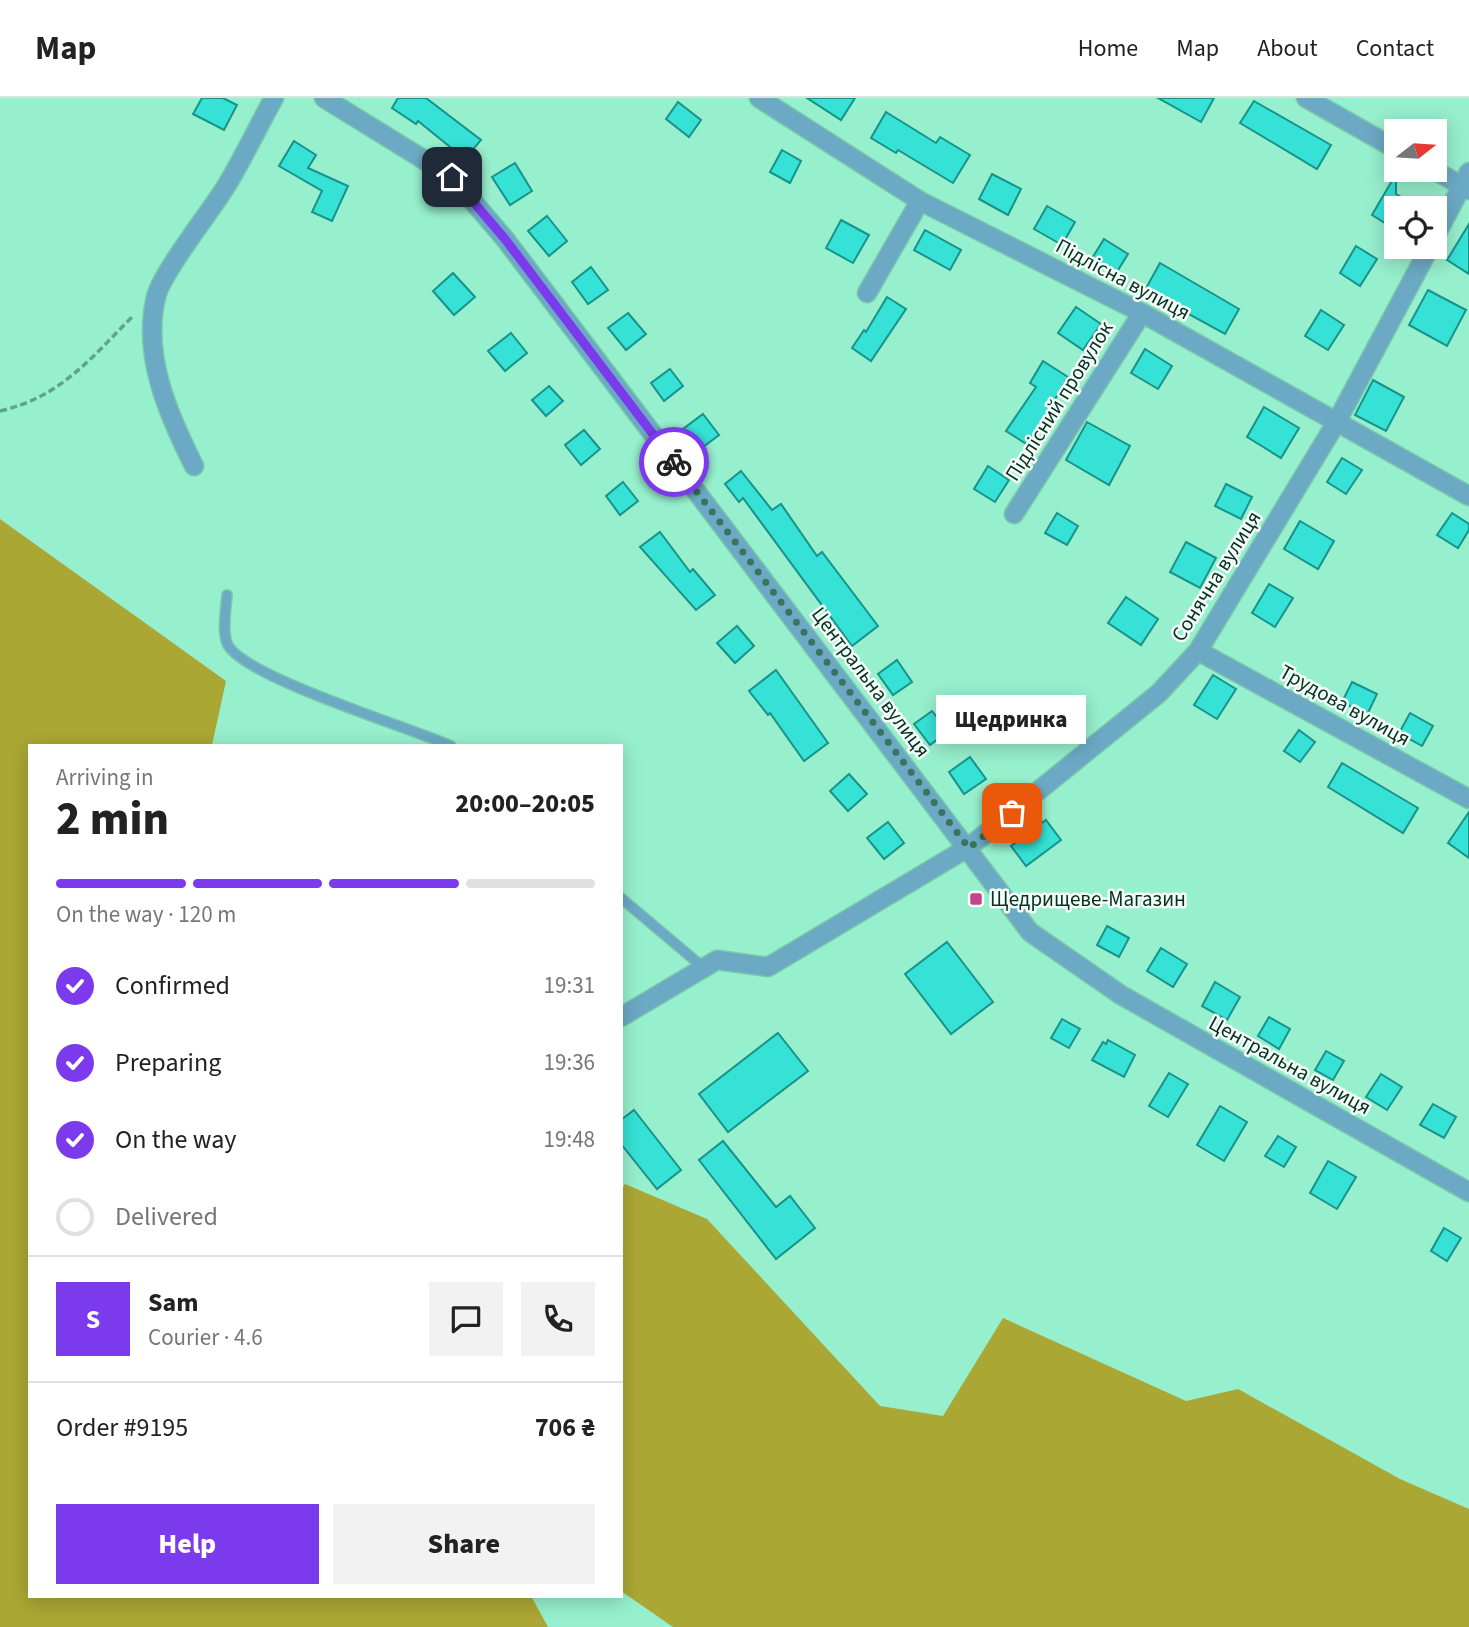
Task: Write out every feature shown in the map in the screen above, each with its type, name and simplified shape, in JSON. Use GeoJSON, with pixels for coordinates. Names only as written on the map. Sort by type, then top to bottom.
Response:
{"type":"FeatureCollection","features":[{"type":"Feature","properties":{"kind":"street"},"geometry":{"type":"LineString","coordinates":[[194,466],[171,416],[154,362],[152,333],[157,292],[226,185],[274,98]]}},
{"type":"Feature","properties":{"kind":"street","name":"Центральна вулиця"},"geometry":{"type":"LineString","coordinates":[[324,98],[452,177],[513,250],[969,848],[1030,932],[1121,995],[1469,1192]]}},
{"type":"Feature","properties":{"kind":"street","name":"Підлісна вулиця"},"geometry":{"type":"LineString","coordinates":[[759,98],[920,201],[1142,313],[1469,496]]}},
{"type":"Feature","properties":{"kind":"street"},"geometry":{"type":"LineString","coordinates":[[1306,98],[1384,142]]}},
{"type":"Feature","properties":{"kind":"street"},"geometry":{"type":"LineString","coordinates":[[1447,175],[1467,183],[1447,217]]}},
{"type":"Feature","properties":{"kind":"street"},"geometry":{"type":"LineString","coordinates":[[867,293],[920,201]]}},
{"type":"Feature","properties":{"kind":"street","name":"Сонячна вулиця"},"geometry":{"type":"LineString","coordinates":[[623,1016],[716,960],[768,967],[969,848],[1159,693],[1198,651],[1336,423],[1424,259]]}},
{"type":"Feature","properties":{"kind":"street","name":"Підлісний провулок"},"geometry":{"type":"LineString","coordinates":[[1014,514],[1142,313]]}},
{"type":"Feature","properties":{"kind":"street","name":"Трудова вулиця"},"geometry":{"type":"LineString","coordinates":[[1198,651],[1469,799]]}},
{"type":"Feature","properties":{"kind":"lane"},"geometry":{"type":"LineString","coordinates":[[227,595],[227,643],[236,657],[293,686],[446,744]]}},
{"type":"Feature","properties":{"kind":"lane"},"geometry":{"type":"LineString","coordinates":[[623,900],[704,968]]}},
{"type":"Feature","properties":{"kind":"path"},"geometry":{"type":"LineString","coordinates":[[0,411],[20,407],[65,384],[135,314]]}},
{"type":"Feature","properties":{"kind":"shaded area"},"geometry":{"type":"Polygon","coordinates":[[[0,519],[226,681],[212,744],[28,744],[28,1598],[532,1598],[548,1627],[0,1627],[0,519]]]}},
{"type":"Feature","properties":{"kind":"shaded area"},"geometry":{"type":"Polygon","coordinates":[[[625,1184],[707,1219],[880,1406],[943,1416],[1003,1318],[1186,1401],[1238,1389],[1400,1479],[1469,1509],[1469,1627],[673,1627],[623,1592],[625,1184]]]}},
{"type":"Feature","properties":{"kind":"building"},"geometry":{"type":"Polygon","coordinates":[[[202,98],[223,98],[237,105],[224,130],[193,114],[202,98]]]}},
{"type":"Feature","properties":{"kind":"building"},"geometry":{"type":"Polygon","coordinates":[[[398,98],[426,98],[481,140],[465,159],[418,121],[416,124],[392,108],[398,98]]]}},
{"type":"Feature","properties":{"kind":"building"},"geometry":{"type":"Polygon","coordinates":[[[807,98],[855,98],[841,120],[807,98]]]}},
{"type":"Feature","properties":{"kind":"building"},"geometry":{"type":"Polygon","coordinates":[[[1158,98],[1214,98],[1201,122],[1158,98]]]}},
{"type":"Feature","properties":{"kind":"building"},"geometry":{"type":"Polygon","coordinates":[[[1254,101],[1331,145],[1317,169],[1240,123],[1254,101]]]}},
{"type":"Feature","properties":{"kind":"building"},"geometry":{"type":"Polygon","coordinates":[[[678,102],[701,120],[689,137],[666,119],[678,102]]]}},
{"type":"Feature","properties":{"kind":"building"},"geometry":{"type":"Polygon","coordinates":[[[886,112],[936,143],[940,137],[970,155],[953,183],[898,150],[896,153],[871,138],[886,112]]]}},
{"type":"Feature","properties":{"kind":"building"},"geometry":{"type":"Polygon","coordinates":[[[294,141],[316,155],[308,168],[348,186],[332,221],[312,212],[322,191],[279,166],[294,141]]]}},
{"type":"Feature","properties":{"kind":"building"},"geometry":{"type":"Polygon","coordinates":[[[782,150],[801,161],[790,183],[770,172],[782,150]]]}},
{"type":"Feature","properties":{"kind":"building"},"geometry":{"type":"Polygon","coordinates":[[[515,163],[532,191],[510,205],[492,177],[515,163]]]}},
{"type":"Feature","properties":{"kind":"building"},"geometry":{"type":"Polygon","coordinates":[[[992,174],[1021,189],[1008,215],[979,199],[992,174]]]}},
{"type":"Feature","properties":{"kind":"building"},"geometry":{"type":"Polygon","coordinates":[[[1391,182],[1396,182],[1396,194],[1400,196],[1384,196],[1384,222],[1372,215],[1391,182]]]}},
{"type":"Feature","properties":{"kind":"building"},"geometry":{"type":"Polygon","coordinates":[[[1047,206],[1075,222],[1062,245],[1034,229],[1047,206]]]}},
{"type":"Feature","properties":{"kind":"building"},"geometry":{"type":"Polygon","coordinates":[[[547,216],[567,241],[549,256],[528,231],[547,216]]]}},
{"type":"Feature","properties":{"kind":"building"},"geometry":{"type":"Polygon","coordinates":[[[841,220],[869,235],[853,263],[826,248],[841,220]]]}},
{"type":"Feature","properties":{"kind":"building"},"geometry":{"type":"Polygon","coordinates":[[[1469,224],[1469,274],[1447,260],[1469,224]]]}},
{"type":"Feature","properties":{"kind":"building"},"geometry":{"type":"Polygon","coordinates":[[[925,230],[961,250],[950,270],[914,250],[925,230]]]}},
{"type":"Feature","properties":{"kind":"building"},"geometry":{"type":"Polygon","coordinates":[[[1104,239],[1128,254],[1115,275],[1091,260],[1104,239]]]}},
{"type":"Feature","properties":{"kind":"building"},"geometry":{"type":"Polygon","coordinates":[[[1356,246],[1377,259],[1360,286],[1340,273],[1356,246]]]}},
{"type":"Feature","properties":{"kind":"building"},"geometry":{"type":"Polygon","coordinates":[[[1160,263],[1239,309],[1225,334],[1145,290],[1160,263]]]}},
{"type":"Feature","properties":{"kind":"building"},"geometry":{"type":"Polygon","coordinates":[[[591,267],[608,290],[588,304],[572,282],[591,267]]]}},
{"type":"Feature","properties":{"kind":"building"},"geometry":{"type":"Polygon","coordinates":[[[453,273],[475,297],[454,315],[433,291],[453,273]]]}},
{"type":"Feature","properties":{"kind":"building"},"geometry":{"type":"Polygon","coordinates":[[[1428,290],[1466,310],[1447,346],[1409,325],[1428,290]]]}},
{"type":"Feature","properties":{"kind":"building"},"geometry":{"type":"Polygon","coordinates":[[[887,297],[906,309],[871,361],[852,348],[864,330],[866,332],[887,297]]]}},
{"type":"Feature","properties":{"kind":"building"},"geometry":{"type":"Polygon","coordinates":[[[1076,307],[1101,324],[1083,350],[1058,333],[1076,307]]]}},
{"type":"Feature","properties":{"kind":"building"},"geometry":{"type":"Polygon","coordinates":[[[1321,310],[1344,325],[1328,350],[1305,336],[1321,310]]]}},
{"type":"Feature","properties":{"kind":"building"},"geometry":{"type":"Polygon","coordinates":[[[628,313],[646,334],[626,350],[608,328],[628,313]]]}},
{"type":"Feature","properties":{"kind":"building"},"geometry":{"type":"Polygon","coordinates":[[[511,333],[527,353],[505,371],[488,351],[511,333]]]}},
{"type":"Feature","properties":{"kind":"building"},"geometry":{"type":"Polygon","coordinates":[[[1145,349],[1172,366],[1158,389],[1131,373],[1145,349]]]}},
{"type":"Feature","properties":{"kind":"building"},"geometry":{"type":"Polygon","coordinates":[[[1043,361],[1068,377],[1028,445],[1006,431],[1036,387],[1030,383],[1043,361]]]}},
{"type":"Feature","properties":{"kind":"building"},"geometry":{"type":"Polygon","coordinates":[[[670,369],[683,386],[664,401],[651,383],[670,369]]]}},
{"type":"Feature","properties":{"kind":"building"},"geometry":{"type":"Polygon","coordinates":[[[1373,380],[1404,397],[1386,431],[1355,415],[1373,380]]]}},
{"type":"Feature","properties":{"kind":"building"},"geometry":{"type":"Polygon","coordinates":[[[549,386],[563,401],[546,416],[532,400],[549,386]]]}},
{"type":"Feature","properties":{"kind":"building"},"geometry":{"type":"Polygon","coordinates":[[[1264,407],[1299,428],[1281,458],[1247,437],[1264,407]]]}},
{"type":"Feature","properties":{"kind":"building"},"geometry":{"type":"Polygon","coordinates":[[[703,414],[719,435],[699,450],[683,429],[703,414]]]}},
{"type":"Feature","properties":{"kind":"building"},"geometry":{"type":"Polygon","coordinates":[[[1087,422],[1130,446],[1109,485],[1066,460],[1087,422]]]}},
{"type":"Feature","properties":{"kind":"building"},"geometry":{"type":"Polygon","coordinates":[[[584,430],[600,449],[581,465],[565,445],[584,430]]]}},
{"type":"Feature","properties":{"kind":"building"},"geometry":{"type":"Polygon","coordinates":[[[1342,458],[1362,470],[1346,494],[1327,482],[1342,458]]]}},
{"type":"Feature","properties":{"kind":"building"},"geometry":{"type":"Polygon","coordinates":[[[988,466],[1009,480],[995,502],[974,489],[988,466]]]}},
{"type":"Feature","properties":{"kind":"building"},"geometry":{"type":"Polygon","coordinates":[[[741,471],[772,510],[781,504],[817,556],[822,552],[878,626],[852,646],[743,498],[739,502],[725,484],[741,471]]]}},
{"type":"Feature","properties":{"kind":"building"},"geometry":{"type":"Polygon","coordinates":[[[623,482],[638,501],[620,515],[606,496],[623,482]]]}},
{"type":"Feature","properties":{"kind":"building"},"geometry":{"type":"Polygon","coordinates":[[[1226,484],[1252,497],[1241,519],[1215,506],[1226,484]]]}},
{"type":"Feature","properties":{"kind":"building"},"geometry":{"type":"Polygon","coordinates":[[[1057,513],[1078,526],[1067,545],[1045,533],[1057,513]]]}},
{"type":"Feature","properties":{"kind":"building"},"geometry":{"type":"Polygon","coordinates":[[[1452,513],[1469,524],[1469,530],[1458,548],[1437,535],[1452,513]]]}},
{"type":"Feature","properties":{"kind":"building"},"geometry":{"type":"Polygon","coordinates":[[[1300,521],[1334,541],[1318,569],[1284,549],[1300,521]]]}},
{"type":"Feature","properties":{"kind":"building"},"geometry":{"type":"Polygon","coordinates":[[[660,532],[690,572],[693,569],[715,595],[696,610],[640,547],[660,532]]]}},
{"type":"Feature","properties":{"kind":"building"},"geometry":{"type":"Polygon","coordinates":[[[1186,542],[1216,558],[1200,588],[1170,572],[1186,542]]]}},
{"type":"Feature","properties":{"kind":"building"},"geometry":{"type":"Polygon","coordinates":[[[1269,584],[1293,598],[1275,627],[1252,613],[1269,584]]]}},
{"type":"Feature","properties":{"kind":"building"},"geometry":{"type":"Polygon","coordinates":[[[1126,597],[1158,619],[1141,645],[1108,623],[1126,597]]]}},
{"type":"Feature","properties":{"kind":"building"},"geometry":{"type":"Polygon","coordinates":[[[737,626],[754,646],[735,663],[717,643],[737,626]]]}},
{"type":"Feature","properties":{"kind":"building"},"geometry":{"type":"Polygon","coordinates":[[[897,660],[912,682],[893,695],[878,674],[897,660]]]}},
{"type":"Feature","properties":{"kind":"building"},"geometry":{"type":"Polygon","coordinates":[[[776,670],[828,743],[804,761],[770,713],[768,715],[749,691],[776,670]]]}},
{"type":"Feature","properties":{"kind":"building"},"geometry":{"type":"Polygon","coordinates":[[[1213,675],[1236,689],[1217,719],[1194,705],[1213,675]]]}},
{"type":"Feature","properties":{"kind":"building"},"geometry":{"type":"Polygon","coordinates":[[[1352,682],[1377,694],[1367,715],[1342,702],[1352,682]]]}},
{"type":"Feature","properties":{"kind":"building"},"geometry":{"type":"Polygon","coordinates":[[[932,711],[948,731],[930,745],[914,724],[932,711]]]}},
{"type":"Feature","properties":{"kind":"building"},"geometry":{"type":"Polygon","coordinates":[[[1410,713],[1433,726],[1422,746],[1399,733],[1410,713]]]}},
{"type":"Feature","properties":{"kind":"building"},"geometry":{"type":"Polygon","coordinates":[[[1299,730],[1315,742],[1300,762],[1284,751],[1299,730]]]}},
{"type":"Feature","properties":{"kind":"building"},"geometry":{"type":"Polygon","coordinates":[[[970,757],[986,779],[964,794],[949,772],[970,757]]]}},
{"type":"Feature","properties":{"kind":"building"},"geometry":{"type":"Polygon","coordinates":[[[1342,763],[1418,808],[1403,833],[1328,787],[1342,763]]]}},
{"type":"Feature","properties":{"kind":"building"},"geometry":{"type":"Polygon","coordinates":[[[849,774],[867,794],[848,811],[830,791],[849,774]]]}},
{"type":"Feature","properties":{"kind":"building"},"geometry":{"type":"Polygon","coordinates":[[[1469,812],[1469,858],[1448,843],[1469,812]]]}},
{"type":"Feature","properties":{"kind":"building"},"geometry":{"type":"Polygon","coordinates":[[[1046,820],[1061,840],[1026,866],[1011,846],[1046,820]]]}},
{"type":"Feature","properties":{"kind":"building"},"geometry":{"type":"Polygon","coordinates":[[[888,822],[904,843],[884,859],[867,838],[888,822]]]}},
{"type":"Feature","properties":{"kind":"building"},"geometry":{"type":"Polygon","coordinates":[[[1107,926],[1129,938],[1119,957],[1097,945],[1107,926]]]}},
{"type":"Feature","properties":{"kind":"building"},"geometry":{"type":"Polygon","coordinates":[[[947,942],[993,1002],[951,1034],[905,974],[947,942]]]}},
{"type":"Feature","properties":{"kind":"building"},"geometry":{"type":"Polygon","coordinates":[[[1161,948],[1187,964],[1173,987],[1147,971],[1161,948]]]}},
{"type":"Feature","properties":{"kind":"building"},"geometry":{"type":"Polygon","coordinates":[[[1215,982],[1240,997],[1227,1020],[1202,1006],[1215,982]]]}},
{"type":"Feature","properties":{"kind":"building"},"geometry":{"type":"Polygon","coordinates":[[[1269,1017],[1290,1029],[1279,1049],[1258,1036],[1269,1017]]]}},
{"type":"Feature","properties":{"kind":"building"},"geometry":{"type":"Polygon","coordinates":[[[1062,1019],[1080,1029],[1069,1048],[1051,1038],[1062,1019]]]}},
{"type":"Feature","properties":{"kind":"building"},"geometry":{"type":"Polygon","coordinates":[[[778,1033],[808,1071],[728,1132],[699,1094],[778,1033]]]}},
{"type":"Feature","properties":{"kind":"building"},"geometry":{"type":"Polygon","coordinates":[[[1108,1040],[1135,1055],[1124,1077],[1092,1060],[1103,1042],[1106,1044],[1108,1040]]]}},
{"type":"Feature","properties":{"kind":"building"},"geometry":{"type":"Polygon","coordinates":[[[1326,1051],[1344,1061],[1333,1080],[1315,1070],[1326,1051]]]}},
{"type":"Feature","properties":{"kind":"building"},"geometry":{"type":"Polygon","coordinates":[[[1169,1073],[1188,1084],[1168,1117],[1149,1106],[1169,1073]]]}},
{"type":"Feature","properties":{"kind":"building"},"geometry":{"type":"Polygon","coordinates":[[[1381,1074],[1402,1087],[1387,1110],[1366,1097],[1381,1074]]]}},
{"type":"Feature","properties":{"kind":"building"},"geometry":{"type":"Polygon","coordinates":[[[1433,1104],[1456,1117],[1444,1138],[1420,1125],[1433,1104]]]}},
{"type":"Feature","properties":{"kind":"building"},"geometry":{"type":"Polygon","coordinates":[[[1220,1106],[1247,1122],[1224,1161],[1197,1145],[1220,1106]]]}},
{"type":"Feature","properties":{"kind":"building"},"geometry":{"type":"Polygon","coordinates":[[[634,1110],[681,1170],[657,1189],[623,1146],[623,1118],[634,1110]]]}},
{"type":"Feature","properties":{"kind":"building"},"geometry":{"type":"Polygon","coordinates":[[[1278,1136],[1296,1147],[1284,1167],[1265,1156],[1278,1136]]]}},
{"type":"Feature","properties":{"kind":"building"},"geometry":{"type":"Polygon","coordinates":[[[723,1141],[776,1207],[790,1196],[815,1228],[776,1259],[699,1160],[723,1141]]]}},
{"type":"Feature","properties":{"kind":"building"},"geometry":{"type":"Polygon","coordinates":[[[1328,1161],[1356,1177],[1337,1209],[1310,1193],[1328,1161]]]}},
{"type":"Feature","properties":{"kind":"building"},"geometry":{"type":"Polygon","coordinates":[[[1444,1228],[1461,1238],[1447,1261],[1431,1251],[1444,1228]]]}},
{"type":"Feature","properties":{"kind":"way so far"},"geometry":{"type":"LineString","coordinates":[[674,462],[969,848],[1012,813]]}},
{"type":"Feature","properties":{"kind":"place","name":"Щедринка"},"geometry":{"type":"Point","coordinates":[1012,813]}},
{"type":"Feature","properties":{"kind":"place","name":"Щедрищеве-Магазин"},"geometry":{"type":"Point","coordinates":[976,899]}},
{"type":"Feature","properties":{"kind":"route"},"geometry":{"type":"LineString","coordinates":[[452,177],[505,239],[674,462]]}}]}
